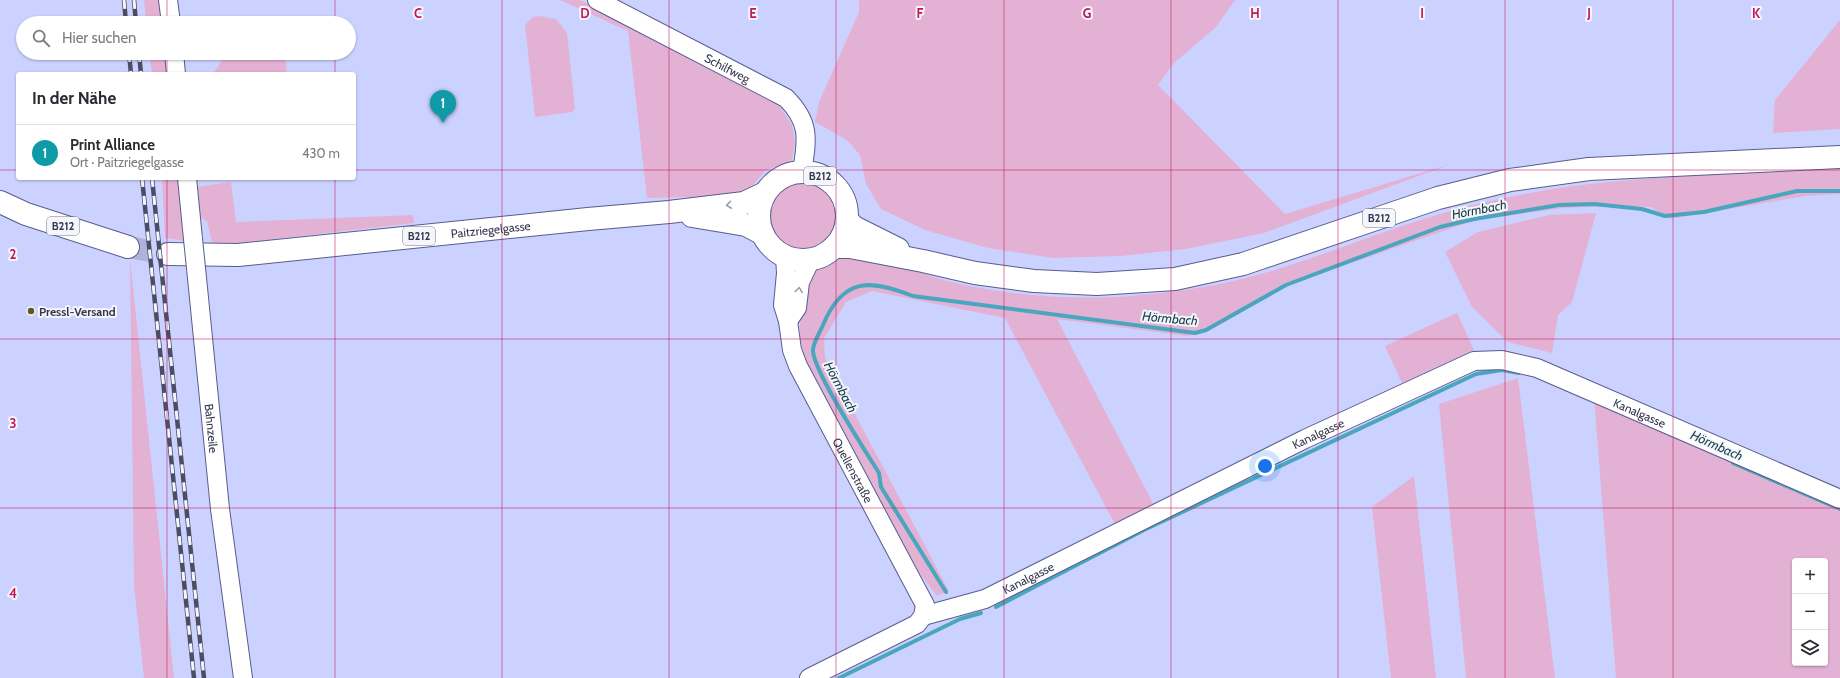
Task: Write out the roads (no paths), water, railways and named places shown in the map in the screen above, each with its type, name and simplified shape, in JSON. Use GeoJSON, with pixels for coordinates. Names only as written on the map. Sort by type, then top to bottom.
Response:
{"type":"FeatureCollection","features":[{"type":"Feature","properties":{"kind":"main road","name":"B212"},"geometry":{"type":"LineString","coordinates":[[834,247],[850,247],[975,273],[1034,281],[1097,284],[1175,279],[1243,264],[1438,198],[1510,180],[1589,169],[1840,157]]}},
{"type":"Feature","properties":{"kind":"main road","name":"B212"},"geometry":{"type":"LineString","coordinates":[[785,256],[776,251],[763,234],[759,213],[766,193],[781,178],[802,172],[816,174],[829,181],[839,192],[845,205],[847,220],[854,227],[923,261]]}},
{"type":"Feature","properties":{"kind":"main road","name":"Paitzriegelgasse"},"geometry":{"type":"LineString","coordinates":[[168,254],[238,255],[602,217],[670,212],[744,203],[766,193]]}},
{"type":"Feature","properties":{"kind":"main road","name":"B212"},"geometry":{"type":"LineString","coordinates":[[0,202],[26,214],[128,247]]}},
{"type":"Feature","properties":{"kind":"main road","name":"Paitzriegelgasse"},"geometry":{"type":"LineString","coordinates":[[670,212],[746,225],[763,234]]}},
{"type":"Feature","properties":{"kind":"main road"},"geometry":{"type":"LineString","coordinates":[[785,256],[798,260],[811,259],[824,255],[834,247],[843,234],[847,220]]}},
{"type":"Feature","properties":{"kind":"street"},"geometry":{"type":"LineString","coordinates":[[168,0],[170,16]]}},
{"type":"Feature","properties":{"kind":"street","name":"Schilfweg"},"geometry":{"type":"LineString","coordinates":[[597,0],[786,98],[801,116],[807,137],[802,172]]}},
{"type":"Feature","properties":{"kind":"street"},"geometry":{"type":"LineString","coordinates":[[175,60],[176,72]]}},
{"type":"Feature","properties":{"kind":"street","name":"Bahnzeile"},"geometry":{"type":"LineString","coordinates":[[187,180],[220,509],[243,678]]}},
{"type":"Feature","properties":{"kind":"street","name":"Quellenstraße"},"geometry":{"type":"LineString","coordinates":[[785,256],[786,273],[783,305],[788,321],[792,350],[798,366],[924,605],[923,616]]}},
{"type":"Feature","properties":{"kind":"street"},"geometry":{"type":"LineString","coordinates":[[788,321],[797,308],[800,282],[811,259]]}},
{"type":"Feature","properties":{"kind":"street","name":"Kanalgasse"},"geometry":{"type":"LineString","coordinates":[[809,678],[917,624],[923,616],[985,599],[1305,438],[1474,361],[1502,360],[1538,368],[1840,499]]}},
{"type":"Feature","properties":{"kind":"waterway","name":"Hörmbach"},"geometry":{"type":"LineString","coordinates":[[946,592],[881,487],[879,473],[830,392],[815,360],[813,350],[814,344],[831,309],[839,298],[849,290],[859,286],[871,285],[898,290],[913,296],[1195,333],[1206,330],[1286,285],[1440,227],[1474,219],[1559,205],[1594,204],[1642,209],[1665,216],[1704,212],[1797,191],[1840,191]]}},
{"type":"Feature","properties":{"kind":"waterway","name":"Hörmbach"},"geometry":{"type":"LineString","coordinates":[[996,607],[1144,530],[1476,374],[1502,370],[1519,373]]}},
{"type":"Feature","properties":{"kind":"waterway","name":"Hörmbach"},"geometry":{"type":"LineString","coordinates":[[1733,463],[1840,509]]}},
{"type":"Feature","properties":{"kind":"waterway","name":"Hörmbach"},"geometry":{"type":"LineString","coordinates":[[839,678],[960,619],[981,613]]}},
{"type":"Feature","properties":{"kind":"tunnel"},"geometry":{"type":"LineString","coordinates":[[128,247],[168,254]]}},
{"type":"Feature","properties":{"kind":"railway"},"geometry":{"type":"LineString","coordinates":[[124,0],[125,16]]}},
{"type":"Feature","properties":{"kind":"railway"},"geometry":{"type":"LineString","coordinates":[[134,0],[135,16]]}},
{"type":"Feature","properties":{"kind":"railway"},"geometry":{"type":"LineString","coordinates":[[130,60],[131,72]]}},
{"type":"Feature","properties":{"kind":"railway"},"geometry":{"type":"LineString","coordinates":[[140,60],[141,72]]}},
{"type":"Feature","properties":{"kind":"railway"},"geometry":{"type":"LineString","coordinates":[[142,180],[194,678]]}},
{"type":"Feature","properties":{"kind":"railway"},"geometry":{"type":"LineString","coordinates":[[152,180],[204,678]]}},
{"type":"Feature","properties":{"kind":"place","name":"Print Alliance"},"geometry":{"type":"Point","coordinates":[443,123]}},
{"type":"Feature","properties":{"kind":"place","name":"Pressl-Versand"},"geometry":{"type":"Point","coordinates":[31,311]}}]}
